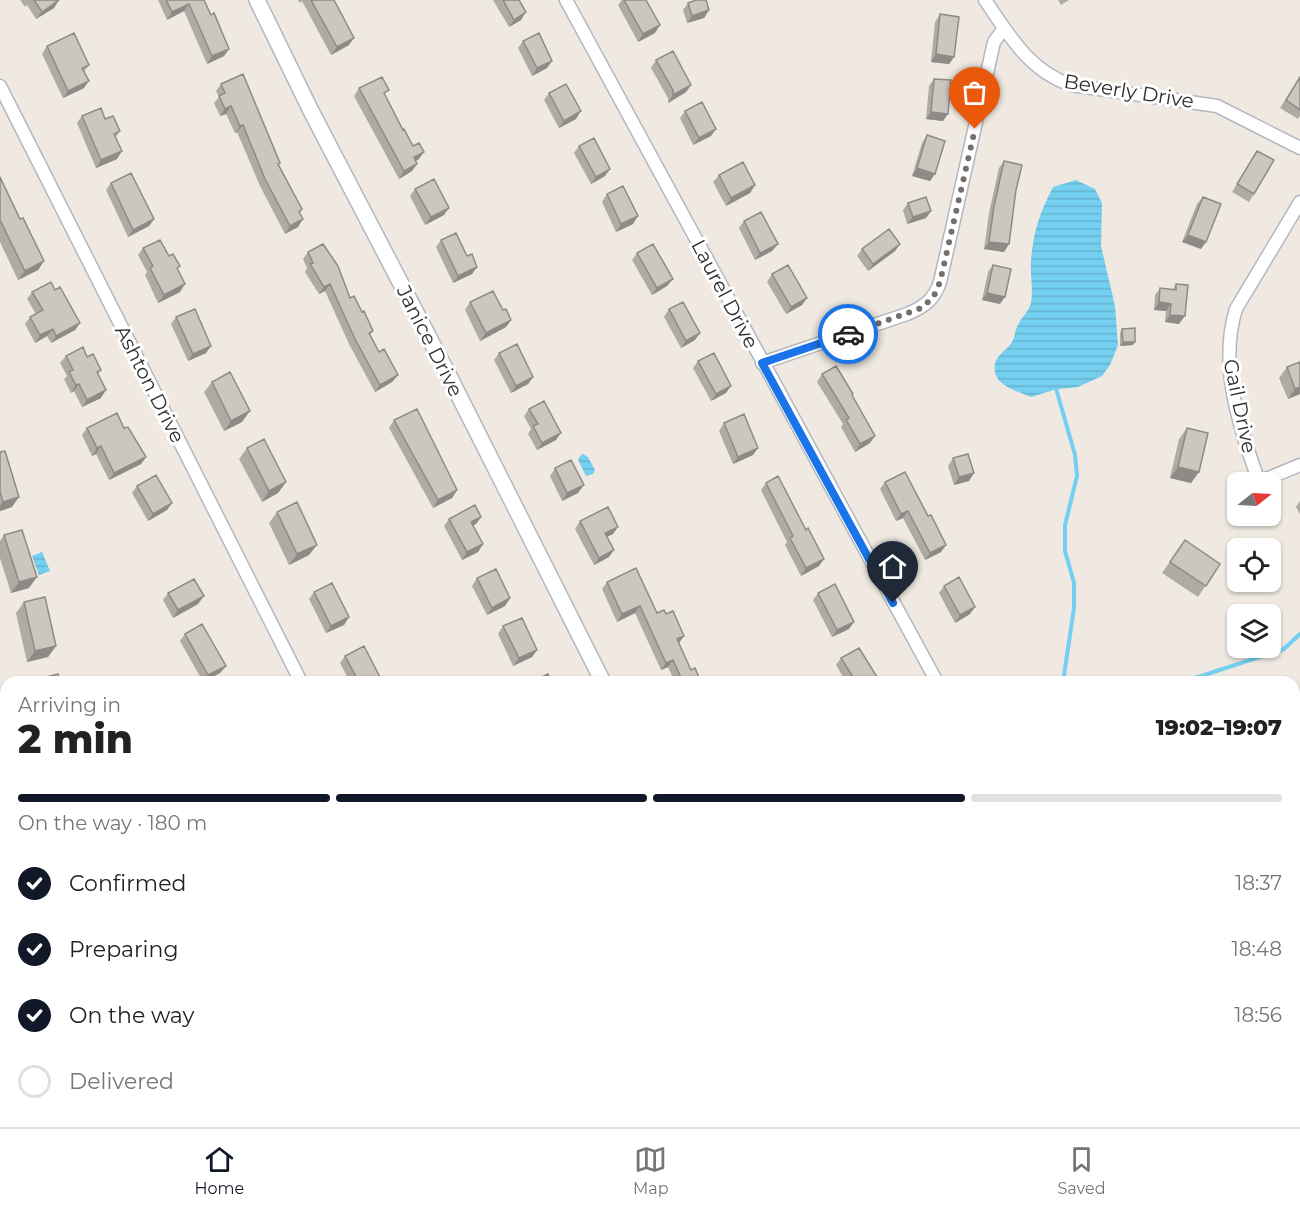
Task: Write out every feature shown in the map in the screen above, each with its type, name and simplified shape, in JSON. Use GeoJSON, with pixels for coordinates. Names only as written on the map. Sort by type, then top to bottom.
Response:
{"type":"FeatureCollection","features":[{"type":"Feature","properties":{"kind":"street","name":"Janice Drive"},"geometry":{"type":"LineString","coordinates":[[257,0],[311,111],[454,386],[600,676]]}},
{"type":"Feature","properties":{"kind":"street","name":"Laurel Drive"},"geometry":{"type":"LineString","coordinates":[[566,0],[934,676]]}},
{"type":"Feature","properties":{"kind":"street","name":"Beverly Drive"},"geometry":{"type":"LineString","coordinates":[[985,0],[1032,63],[1057,81],[1080,87],[1217,106],[1300,148]]}},
{"type":"Feature","properties":{"kind":"street"},"geometry":{"type":"LineString","coordinates":[[762,363],[907,314],[919,309],[933,298],[940,282],[994,42],[1004,28]]}},
{"type":"Feature","properties":{"kind":"street","name":"Ashton Drive"},"geometry":{"type":"LineString","coordinates":[[0,86],[298,676]]}},
{"type":"Feature","properties":{"kind":"street","name":"Gail Drive"},"geometry":{"type":"LineString","coordinates":[[1256,472],[1244,439],[1230,374],[1228,350],[1230,328],[1236,309],[1300,202]]}},
{"type":"Feature","properties":{"kind":"street"},"geometry":{"type":"LineString","coordinates":[[1281,473],[1300,465]]}},
{"type":"Feature","properties":{"kind":"water"},"geometry":{"type":"Polygon","coordinates":[[[1076,180],[1095,189],[1102,203],[1101,246],[1115,306],[1118,345],[1110,365],[1102,376],[1078,387],[1059,389],[1057,392],[1054,390],[1031,397],[1009,388],[1000,381],[995,372],[996,362],[1012,342],[1019,322],[1030,306],[1032,251],[1035,231],[1044,205],[1053,187],[1076,180]]]}},
{"type":"Feature","properties":{"kind":"water"},"geometry":{"type":"Polygon","coordinates":[[[583,454],[588,457],[595,470],[593,474],[586,476],[578,460],[583,454]]]}},
{"type":"Feature","properties":{"kind":"water"},"geometry":{"type":"Polygon","coordinates":[[[42,552],[50,571],[39,575],[32,556],[42,552]]]}},
{"type":"Feature","properties":{"kind":"building"},"geometry":{"type":"Polygon","coordinates":[[[34,0],[59,0],[42,12],[34,0]]]}},
{"type":"Feature","properties":{"kind":"building"},"geometry":{"type":"Polygon","coordinates":[[[166,0],[204,0],[211,15],[214,13],[229,49],[212,56],[189,4],[172,12],[166,0]]]}},
{"type":"Feature","properties":{"kind":"building"},"geometry":{"type":"Polygon","coordinates":[[[311,0],[334,0],[354,38],[337,47],[311,0]]]}},
{"type":"Feature","properties":{"kind":"building"},"geometry":{"type":"Polygon","coordinates":[[[503,0],[519,0],[526,12],[514,20],[503,0]]]}},
{"type":"Feature","properties":{"kind":"building"},"geometry":{"type":"Polygon","coordinates":[[[624,0],[646,0],[660,25],[643,34],[624,0]]]}},
{"type":"Feature","properties":{"kind":"building"},"geometry":{"type":"Polygon","coordinates":[[[706,0],[709,10],[692,16],[688,3],[706,0]]]}},
{"type":"Feature","properties":{"kind":"building"},"geometry":{"type":"Polygon","coordinates":[[[940,14],[959,17],[954,57],[936,54],[940,14]]]}},
{"type":"Feature","properties":{"kind":"building"},"geometry":{"type":"Polygon","coordinates":[[[74,33],[89,65],[82,68],[89,81],[68,91],[47,46],[74,33]]]}},
{"type":"Feature","properties":{"kind":"building"},"geometry":{"type":"Polygon","coordinates":[[[539,33],[552,61],[537,68],[523,41],[539,33]]]}},
{"type":"Feature","properties":{"kind":"building"},"geometry":{"type":"Polygon","coordinates":[[[673,51],[691,85],[673,95],[673,90],[656,60],[673,51]]]}},
{"type":"Feature","properties":{"kind":"building"},"geometry":{"type":"Polygon","coordinates":[[[243,74],[280,163],[278,164],[302,209],[299,212],[303,219],[290,226],[265,179],[243,125],[240,126],[231,106],[225,109],[219,96],[225,93],[221,84],[243,74]]]}},
{"type":"Feature","properties":{"kind":"building"},"geometry":{"type":"Polygon","coordinates":[[[382,77],[389,90],[384,93],[403,130],[413,146],[419,143],[424,152],[414,157],[417,164],[404,171],[359,88],[382,77]]]}},
{"type":"Feature","properties":{"kind":"building"},"geometry":{"type":"Polygon","coordinates":[[[1300,77],[1300,110],[1286,100],[1300,77]]]}},
{"type":"Feature","properties":{"kind":"building"},"geometry":{"type":"Polygon","coordinates":[[[934,79],[951,80],[948,114],[931,112],[934,79]]]}},
{"type":"Feature","properties":{"kind":"building"},"geometry":{"type":"Polygon","coordinates":[[[566,84],[581,111],[564,121],[549,93],[566,84]]]}},
{"type":"Feature","properties":{"kind":"building"},"geometry":{"type":"Polygon","coordinates":[[[702,102],[716,129],[699,138],[685,111],[702,102]]]}},
{"type":"Feature","properties":{"kind":"building"},"geometry":{"type":"Polygon","coordinates":[[[101,108],[105,119],[113,116],[120,131],[114,134],[122,151],[101,160],[82,116],[101,108]]]}},
{"type":"Feature","properties":{"kind":"building"},"geometry":{"type":"Polygon","coordinates":[[[927,135],[945,141],[935,174],[917,168],[927,135]]]}},
{"type":"Feature","properties":{"kind":"building"},"geometry":{"type":"Polygon","coordinates":[[[594,138],[610,169],[596,177],[579,146],[594,138]]]}},
{"type":"Feature","properties":{"kind":"building"},"geometry":{"type":"Polygon","coordinates":[[[1257,151],[1274,160],[1254,194],[1237,184],[1257,151]]]}},
{"type":"Feature","properties":{"kind":"building"},"geometry":{"type":"Polygon","coordinates":[[[1004,161],[1022,165],[1016,190],[1009,244],[989,242],[1004,161]]]}},
{"type":"Feature","properties":{"kind":"building"},"geometry":{"type":"Polygon","coordinates":[[[743,162],[755,185],[731,198],[719,175],[743,162]]]}},
{"type":"Feature","properties":{"kind":"building"},"geometry":{"type":"Polygon","coordinates":[[[131,173],[154,219],[133,230],[111,183],[131,173]]]}},
{"type":"Feature","properties":{"kind":"building"},"geometry":{"type":"Polygon","coordinates":[[[0,177],[44,261],[25,271],[0,220],[0,177]]]}},
{"type":"Feature","properties":{"kind":"building"},"geometry":{"type":"Polygon","coordinates":[[[434,179],[449,208],[431,217],[415,189],[434,179]]]}},
{"type":"Feature","properties":{"kind":"building"},"geometry":{"type":"Polygon","coordinates":[[[623,186],[638,216],[621,224],[607,194],[623,186]]]}},
{"type":"Feature","properties":{"kind":"building"},"geometry":{"type":"Polygon","coordinates":[[[926,197],[931,211],[913,217],[908,203],[926,197]]]}},
{"type":"Feature","properties":{"kind":"building"},"geometry":{"type":"Polygon","coordinates":[[[1203,197],[1221,204],[1206,242],[1188,235],[1203,197]]]}},
{"type":"Feature","properties":{"kind":"building"},"geometry":{"type":"Polygon","coordinates":[[[761,212],[778,244],[760,253],[744,221],[761,212]]]}},
{"type":"Feature","properties":{"kind":"building"},"geometry":{"type":"Polygon","coordinates":[[[889,229],[900,244],[873,264],[862,249],[889,229]]]}},
{"type":"Feature","properties":{"kind":"building"},"geometry":{"type":"Polygon","coordinates":[[[456,233],[467,256],[472,254],[477,267],[458,276],[441,240],[456,233]]]}},
{"type":"Feature","properties":{"kind":"building"},"geometry":{"type":"Polygon","coordinates":[[[160,240],[169,256],[173,254],[180,266],[177,268],[185,284],[164,295],[143,248],[160,240]]]}},
{"type":"Feature","properties":{"kind":"building"},"geometry":{"type":"Polygon","coordinates":[[[323,244],[338,266],[350,298],[354,296],[362,312],[364,311],[373,331],[369,333],[379,352],[384,349],[398,375],[380,385],[355,339],[330,284],[324,287],[310,264],[313,263],[308,252],[323,244]]]}},
{"type":"Feature","properties":{"kind":"building"},"geometry":{"type":"Polygon","coordinates":[[[653,244],[673,279],[657,288],[637,253],[653,244]]]}},
{"type":"Feature","properties":{"kind":"building"},"geometry":{"type":"Polygon","coordinates":[[[788,265],[807,298],[791,307],[772,274],[788,265]]]}},
{"type":"Feature","properties":{"kind":"building"},"geometry":{"type":"Polygon","coordinates":[[[993,265],[1011,269],[1005,297],[987,293],[993,265]]]}},
{"type":"Feature","properties":{"kind":"building"},"geometry":{"type":"Polygon","coordinates":[[[51,282],[55,290],[60,287],[80,323],[56,336],[53,329],[40,335],[30,317],[43,310],[32,292],[51,282]]]}},
{"type":"Feature","properties":{"kind":"building"},"geometry":{"type":"Polygon","coordinates":[[[1176,284],[1188,285],[1185,316],[1170,315],[1171,304],[1159,302],[1160,288],[1176,290],[1176,284]]]}},
{"type":"Feature","properties":{"kind":"building"},"geometry":{"type":"Polygon","coordinates":[[[493,291],[511,320],[486,333],[470,302],[493,291]]]}},
{"type":"Feature","properties":{"kind":"building"},"geometry":{"type":"Polygon","coordinates":[[[683,302],[700,333],[686,341],[669,309],[683,302]]]}},
{"type":"Feature","properties":{"kind":"building"},"geometry":{"type":"Polygon","coordinates":[[[195,309],[211,346],[193,354],[176,317],[195,309]]]}},
{"type":"Feature","properties":{"kind":"building"},"geometry":{"type":"Polygon","coordinates":[[[1135,328],[1135,342],[1123,342],[1122,329],[1135,328]]]}},
{"type":"Feature","properties":{"kind":"building"},"geometry":{"type":"Polygon","coordinates":[[[517,344],[533,377],[516,386],[499,353],[517,344]]]}},
{"type":"Feature","properties":{"kind":"building"},"geometry":{"type":"Polygon","coordinates":[[[83,347],[87,357],[93,354],[101,370],[97,372],[106,390],[87,400],[79,384],[76,385],[69,372],[73,370],[66,356],[83,347]]]}},
{"type":"Feature","properties":{"kind":"building"},"geometry":{"type":"Polygon","coordinates":[[[714,353],[731,386],[716,394],[698,361],[714,353]]]}},
{"type":"Feature","properties":{"kind":"building"},"geometry":{"type":"Polygon","coordinates":[[[1300,362],[1300,387],[1295,389],[1287,367],[1300,362]]]}},
{"type":"Feature","properties":{"kind":"building"},"geometry":{"type":"Polygon","coordinates":[[[836,366],[875,436],[860,444],[846,420],[849,418],[822,374],[836,366]]]}},
{"type":"Feature","properties":{"kind":"building"},"geometry":{"type":"Polygon","coordinates":[[[230,372],[250,411],[231,421],[212,382],[230,372]]]}},
{"type":"Feature","properties":{"kind":"building"},"geometry":{"type":"Polygon","coordinates":[[[544,401],[561,433],[542,443],[533,426],[538,424],[529,409],[544,401]]]}},
{"type":"Feature","properties":{"kind":"building"},"geometry":{"type":"Polygon","coordinates":[[[417,409],[457,490],[438,500],[394,420],[417,409]]]}},
{"type":"Feature","properties":{"kind":"building"},"geometry":{"type":"Polygon","coordinates":[[[117,413],[124,428],[128,427],[146,457],[114,473],[101,446],[97,448],[87,428],[117,413]]]}},
{"type":"Feature","properties":{"kind":"building"},"geometry":{"type":"Polygon","coordinates":[[[744,414],[758,448],[738,457],[724,423],[744,414]]]}},
{"type":"Feature","properties":{"kind":"building"},"geometry":{"type":"Polygon","coordinates":[[[1187,428],[1208,433],[1199,472],[1178,467],[1187,428]]]}},
{"type":"Feature","properties":{"kind":"building"},"geometry":{"type":"Polygon","coordinates":[[[264,439],[286,482],[269,491],[247,448],[264,439]]]}},
{"type":"Feature","properties":{"kind":"building"},"geometry":{"type":"Polygon","coordinates":[[[5,451],[19,497],[3,502],[0,492],[0,452],[5,451]]]}},
{"type":"Feature","properties":{"kind":"building"},"geometry":{"type":"Polygon","coordinates":[[[968,454],[974,473],[959,477],[953,458],[968,454]]]}},
{"type":"Feature","properties":{"kind":"building"},"geometry":{"type":"Polygon","coordinates":[[[571,460],[584,485],[567,493],[555,468],[571,460]]]}},
{"type":"Feature","properties":{"kind":"building"},"geometry":{"type":"Polygon","coordinates":[[[905,472],[946,545],[930,553],[908,511],[901,514],[885,482],[905,472]]]}},
{"type":"Feature","properties":{"kind":"building"},"geometry":{"type":"Polygon","coordinates":[[[156,475],[172,503],[153,514],[137,486],[156,475]]]}},
{"type":"Feature","properties":{"kind":"building"},"geometry":{"type":"Polygon","coordinates":[[[778,476],[824,559],[806,568],[790,538],[793,536],[766,483],[778,476]]]}},
{"type":"Feature","properties":{"kind":"building"},"geometry":{"type":"Polygon","coordinates":[[[297,502],[317,545],[297,554],[277,512],[297,502]]]}},
{"type":"Feature","properties":{"kind":"building"},"geometry":{"type":"Polygon","coordinates":[[[475,505],[481,517],[471,522],[483,544],[467,552],[449,519],[475,505]]]}},
{"type":"Feature","properties":{"kind":"building"},"geometry":{"type":"Polygon","coordinates":[[[608,507],[618,527],[605,533],[614,550],[599,558],[580,521],[608,507]]]}},
{"type":"Feature","properties":{"kind":"building"},"geometry":{"type":"Polygon","coordinates":[[[22,530],[37,577],[19,582],[4,535],[22,530]]]}},
{"type":"Feature","properties":{"kind":"building"},"geometry":{"type":"Polygon","coordinates":[[[1185,540],[1220,564],[1206,586],[1170,562],[1185,540]]]}},
{"type":"Feature","properties":{"kind":"building"},"geometry":{"type":"Polygon","coordinates":[[[636,568],[657,613],[664,610],[666,614],[673,611],[684,636],[677,639],[691,670],[695,668],[698,676],[680,676],[673,660],[666,663],[640,606],[622,614],[607,582],[636,568]]]}},
{"type":"Feature","properties":{"kind":"building"},"geometry":{"type":"Polygon","coordinates":[[[496,569],[510,598],[492,608],[477,578],[496,569]]]}},
{"type":"Feature","properties":{"kind":"building"},"geometry":{"type":"Polygon","coordinates":[[[959,577],[975,607],[960,615],[944,586],[959,577]]]}},
{"type":"Feature","properties":{"kind":"building"},"geometry":{"type":"Polygon","coordinates":[[[194,579],[204,596],[178,610],[168,593],[194,579]]]}},
{"type":"Feature","properties":{"kind":"building"},"geometry":{"type":"Polygon","coordinates":[[[332,583],[349,617],[331,626],[314,592],[332,583]]]}},
{"type":"Feature","properties":{"kind":"building"},"geometry":{"type":"Polygon","coordinates":[[[835,584],[854,622],[837,630],[818,593],[835,584]]]}},
{"type":"Feature","properties":{"kind":"building"},"geometry":{"type":"Polygon","coordinates":[[[45,597],[56,646],[35,651],[24,602],[45,597]]]}},
{"type":"Feature","properties":{"kind":"building"},"geometry":{"type":"Polygon","coordinates":[[[522,618],[537,650],[519,658],[503,626],[522,618]]]}},
{"type":"Feature","properties":{"kind":"building"},"geometry":{"type":"Polygon","coordinates":[[[202,624],[226,666],[208,675],[185,634],[202,624]]]}},
{"type":"Feature","properties":{"kind":"building"},"geometry":{"type":"Polygon","coordinates":[[[364,646],[379,676],[356,676],[345,656],[364,646]]]}},
{"type":"Feature","properties":{"kind":"building"},"geometry":{"type":"Polygon","coordinates":[[[859,648],[876,676],[852,676],[841,658],[859,648]]]}},
{"type":"Feature","properties":{"kind":"waterway"},"geometry":{"type":"LineString","coordinates":[[1057,392],[1075,455],[1077,476],[1065,525],[1065,551],[1074,583],[1074,608],[1064,676]]}},
{"type":"Feature","properties":{"kind":"waterway"},"geometry":{"type":"LineString","coordinates":[[1201,676],[1284,649],[1300,634]]}},
{"type":"Feature","properties":{"kind":"way so far"},"geometry":{"type":"LineString","coordinates":[[848,334],[919,309],[933,298],[940,282],[975,129]]}},
{"type":"Feature","properties":{"kind":"route"},"geometry":{"type":"LineString","coordinates":[[848,334],[762,363],[893,603]]}}]}
